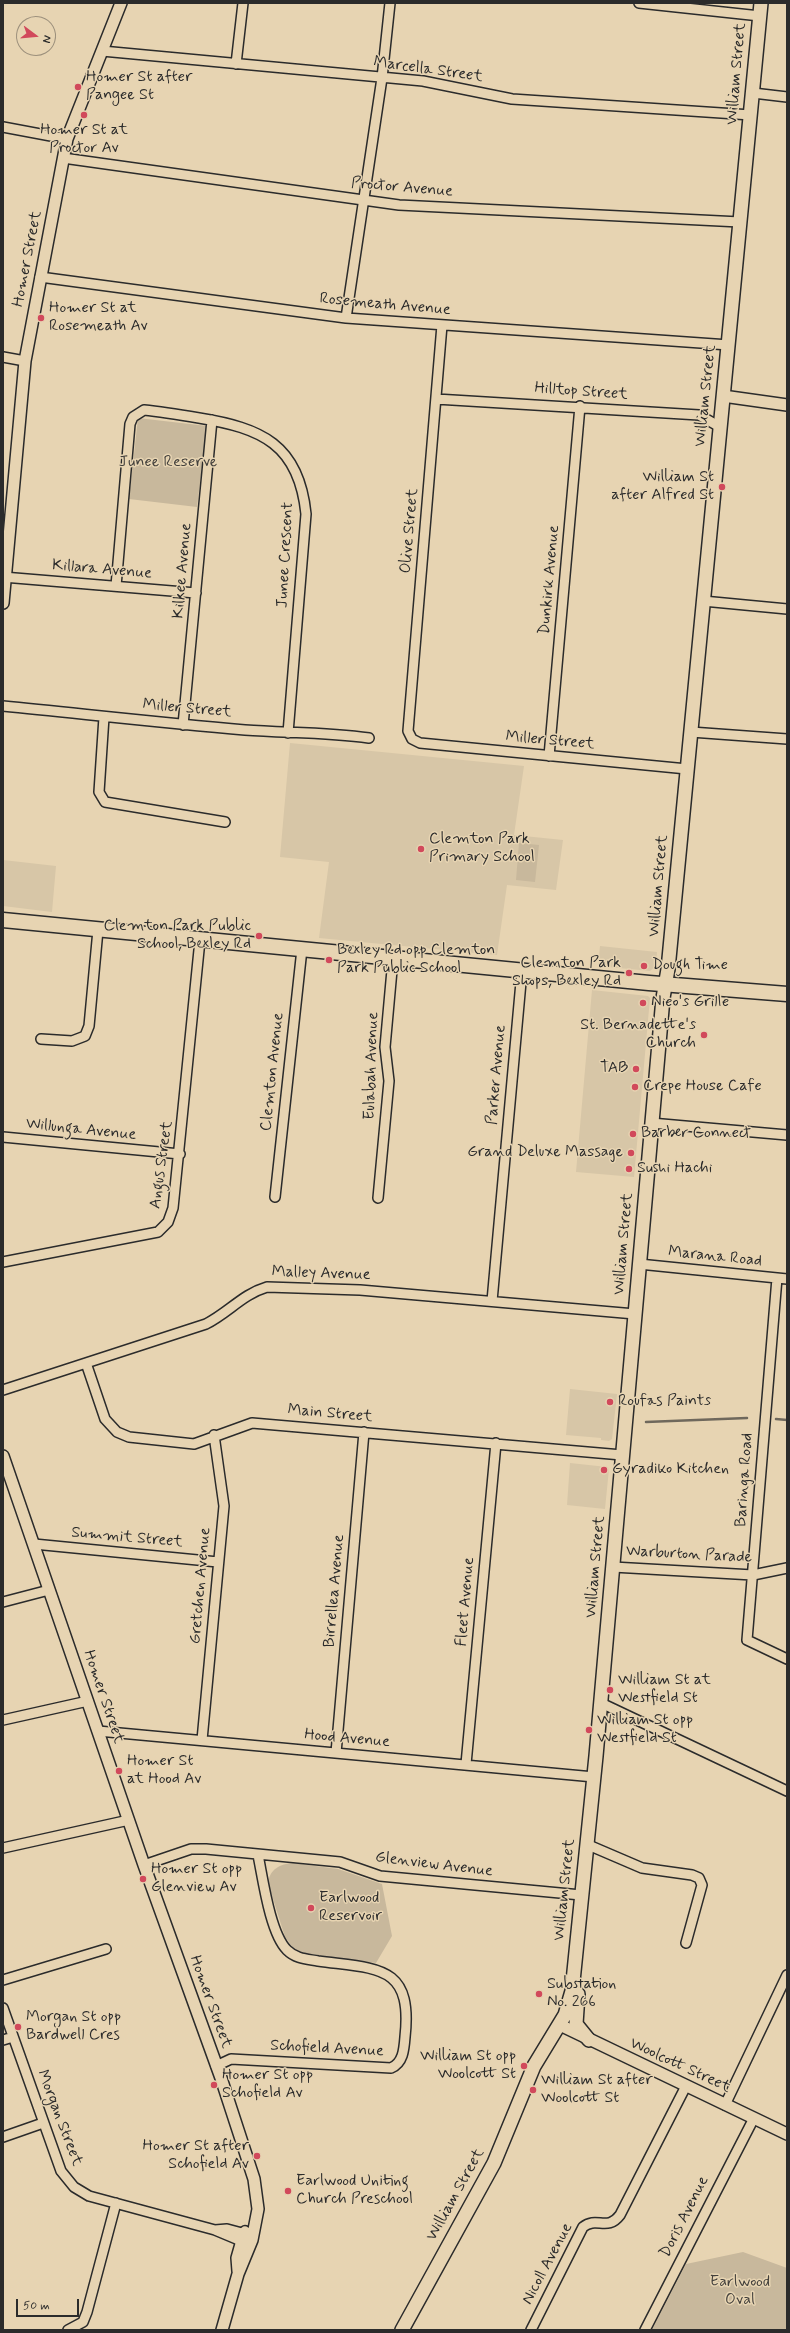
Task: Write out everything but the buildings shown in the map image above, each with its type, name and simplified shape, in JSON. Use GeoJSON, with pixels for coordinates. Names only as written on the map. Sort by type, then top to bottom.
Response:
{"type":"FeatureCollection","features":[{"type":"Feature","properties":{"kind":"main road","name":"William Street"},"geometry":{"type":"LineString","coordinates":[[402,2330],[494,2163],[534,2066],[560,2025],[570,1997],[601,1703],[651,1123],[691,732],[761,10]]}},
{"type":"Feature","properties":{"kind":"main road"},"geometry":{"type":"LineString","coordinates":[[3,920],[393,959],[787,994]]}},
{"type":"Feature","properties":{"kind":"main road"},"geometry":{"type":"LineString","coordinates":[[575,1959],[580,1969],[576,2024],[589,2040]]}},
{"type":"Feature","properties":{"kind":"street","name":"Homer Street"},"geometry":{"type":"LineString","coordinates":[[3,603],[4,577],[25,361],[63,158],[67,139],[122,3]]}},
{"type":"Feature","properties":{"kind":"street"},"geometry":{"type":"LineString","coordinates":[[236,64],[243,3]]}},
{"type":"Feature","properties":{"kind":"street"},"geometry":{"type":"LineString","coordinates":[[346,318],[382,78],[390,3]]}},
{"type":"Feature","properties":{"kind":"street"},"geometry":{"type":"LineString","coordinates":[[639,3],[761,10]]}},
{"type":"Feature","properties":{"kind":"street","name":"Marcella Street"},"geometry":{"type":"LineString","coordinates":[[102,50],[458,87],[512,99],[751,115]]}},
{"type":"Feature","properties":{"kind":"street"},"geometry":{"type":"LineString","coordinates":[[752,93],[787,97]]}},
{"type":"Feature","properties":{"kind":"street"},"geometry":{"type":"LineString","coordinates":[[3,127],[67,139]]}},
{"type":"Feature","properties":{"kind":"street","name":"Proctor Avenue"},"geometry":{"type":"LineString","coordinates":[[63,158],[400,205],[740,222]]}},
{"type":"Feature","properties":{"kind":"street","name":"Rosemeath Avenue"},"geometry":{"type":"LineString","coordinates":[[40,276],[346,318],[728,345]]}},
{"type":"Feature","properties":{"kind":"street","name":"Olive Street"},"geometry":{"type":"LineString","coordinates":[[412,739],[408,731],[442,325]]}},
{"type":"Feature","properties":{"kind":"street"},"geometry":{"type":"LineString","coordinates":[[3,357],[25,361]]}},
{"type":"Feature","properties":{"kind":"street"},"geometry":{"type":"LineString","coordinates":[[723,396],[787,405]]}},
{"type":"Feature","properties":{"kind":"street","name":"Hilltop Street"},"geometry":{"type":"LineString","coordinates":[[436,399],[580,406],[699,415],[720,427]]}},
{"type":"Feature","properties":{"kind":"street","name":"Dunkirk Avenue"},"geometry":{"type":"LineString","coordinates":[[549,756],[580,406]]}},
{"type":"Feature","properties":{"kind":"street","name":"Junee Crescent"},"geometry":{"type":"LineString","coordinates":[[116,586],[130,424],[133,416],[144,410],[212,420],[247,428],[273,443],[290,462],[303,489],[306,514],[288,733]]}},
{"type":"Feature","properties":{"kind":"street","name":"Kilkee Avenue"},"geometry":{"type":"LineString","coordinates":[[183,724],[212,420]]}},
{"type":"Feature","properties":{"kind":"street","name":"Killara Avenue"},"geometry":{"type":"LineString","coordinates":[[4,577],[196,593]]}},
{"type":"Feature","properties":{"kind":"street"},"geometry":{"type":"LineString","coordinates":[[703,601],[787,610]]}},
{"type":"Feature","properties":{"kind":"street","name":"Miller Street"},"geometry":{"type":"LineString","coordinates":[[3,706],[104,717],[288,733],[338,733],[369,738]]}},
{"type":"Feature","properties":{"kind":"street"},"geometry":{"type":"LineString","coordinates":[[104,717],[99,792],[105,802],[225,822]]}},
{"type":"Feature","properties":{"kind":"street"},"geometry":{"type":"LineString","coordinates":[[691,732],[787,739]]}},
{"type":"Feature","properties":{"kind":"street","name":"Miller Street"},"geometry":{"type":"LineString","coordinates":[[412,739],[420,743],[687,769]]}},
{"type":"Feature","properties":{"kind":"street"},"geometry":{"type":"LineString","coordinates":[[41,1039],[72,1041],[85,1036],[89,1026],[98,930]]}},
{"type":"Feature","properties":{"kind":"street","name":"Angus Street"},"geometry":{"type":"LineString","coordinates":[[3,1262],[158,1232],[168,1222],[173,1208],[180,1154],[200,940]]}},
{"type":"Feature","properties":{"kind":"street","name":"Clemton Avenue"},"geometry":{"type":"LineString","coordinates":[[275,1197],[302,949]]}},
{"type":"Feature","properties":{"kind":"street","name":"Eulabah Avenue"},"geometry":{"type":"LineString","coordinates":[[378,1198],[389,1081],[385,1047],[393,959]]}},
{"type":"Feature","properties":{"kind":"street","name":"Parker Avenue"},"geometry":{"type":"LineString","coordinates":[[492,1301],[522,971]]}},
{"type":"Feature","properties":{"kind":"street"},"geometry":{"type":"LineString","coordinates":[[651,1123],[787,1135]]}},
{"type":"Feature","properties":{"kind":"street","name":"Willunga Avenue"},"geometry":{"type":"LineString","coordinates":[[3,1137],[180,1154]]}},
{"type":"Feature","properties":{"kind":"street","name":"Marana Road"},"geometry":{"type":"LineString","coordinates":[[639,1264],[787,1279]]}},
{"type":"Feature","properties":{"kind":"street","name":"Baringa Road"},"geometry":{"type":"LineString","coordinates":[[777,1278],[747,1640],[787,1659]]}},
{"type":"Feature","properties":{"kind":"street","name":"Malley Avenue"},"geometry":{"type":"LineString","coordinates":[[3,1390],[206,1324],[222,1316],[252,1291],[266,1287],[360,1290],[634,1314]]}},
{"type":"Feature","properties":{"kind":"street","name":"Main Street"},"geometry":{"type":"LineString","coordinates":[[86,1363],[105,1419],[117,1432],[129,1437],[194,1444],[214,1435],[252,1423],[622,1455]]}},
{"type":"Feature","properties":{"kind":"street","name":"Birrellea Avenue"},"geometry":{"type":"LineString","coordinates":[[336,1753],[364,1432]]}},
{"type":"Feature","properties":{"kind":"street","name":"Gretchen Avenue"},"geometry":{"type":"LineString","coordinates":[[202,1740],[224,1497],[214,1435]]}},
{"type":"Feature","properties":{"kind":"street","name":"Fleet Avenue"},"geometry":{"type":"LineString","coordinates":[[466,1764],[496,1443]]}},
{"type":"Feature","properties":{"kind":"street","name":"Homer Street"},"geometry":{"type":"LineString","coordinates":[[3,1456],[254,2179],[255,2198],[258,2210],[244,2238],[245,2260],[238,2274],[222,2330]]}},
{"type":"Feature","properties":{"kind":"street","name":"Summit Street"},"geometry":{"type":"LineString","coordinates":[[34,1544],[218,1562]]}},
{"type":"Feature","properties":{"kind":"street","name":"Warburton Parade"},"geometry":{"type":"LineString","coordinates":[[613,1567],[753,1575],[787,1568]]}},
{"type":"Feature","properties":{"kind":"street"},"geometry":{"type":"LineString","coordinates":[[3,1602],[50,1590]]}},
{"type":"Feature","properties":{"kind":"street"},"geometry":{"type":"LineString","coordinates":[[3,1720],[88,1701]]}},
{"type":"Feature","properties":{"kind":"street"},"geometry":{"type":"LineString","coordinates":[[601,1703],[787,1791]]}},
{"type":"Feature","properties":{"kind":"street","name":"Hood Avenue"},"geometry":{"type":"LineString","coordinates":[[98,1731],[594,1777]]}},
{"type":"Feature","properties":{"kind":"street"},"geometry":{"type":"LineString","coordinates":[[3,1848],[129,1820]]}},
{"type":"Feature","properties":{"kind":"street"},"geometry":{"type":"LineString","coordinates":[[586,1844],[642,1868],[696,1875],[702,1885],[686,1943]]}},
{"type":"Feature","properties":{"kind":"street","name":"Glenview Avenue"},"geometry":{"type":"LineString","coordinates":[[144,1865],[191,1849],[340,1862],[380,1876],[581,1895]]}},
{"type":"Feature","properties":{"kind":"street","name":"Schofield Avenue"},"geometry":{"type":"LineString","coordinates":[[216,2066],[231,2059],[391,2068],[398,2065],[401,2059],[404,2044],[407,2011],[406,2002],[403,1992],[391,1977],[375,1968],[302,1959],[287,1950],[275,1925],[264,1891],[258,1855]]}},
{"type":"Feature","properties":{"kind":"street"},"geometry":{"type":"LineString","coordinates":[[3,1980],[106,1950]]}},
{"type":"Feature","properties":{"kind":"street"},"geometry":{"type":"LineString","coordinates":[[725,2105],[787,1975]]}},
{"type":"Feature","properties":{"kind":"street","name":"Morgan Street"},"geometry":{"type":"LineString","coordinates":[[3,2008],[61,2171],[68,2181],[85,2195],[244,2238]]}},
{"type":"Feature","properties":{"kind":"street","name":"Woolcott Street"},"geometry":{"type":"LineString","coordinates":[[560,2025],[787,2134]]}},
{"type":"Feature","properties":{"kind":"street"},"geometry":{"type":"LineString","coordinates":[[3,2040],[13,2037]]}},
{"type":"Feature","properties":{"kind":"street","name":"Nicoll Avenue"},"geometry":{"type":"LineString","coordinates":[[531,2330],[582,2227],[593,2222],[608,2224],[615,2222],[620,2215],[686,2086]]}},
{"type":"Feature","properties":{"kind":"street","name":"Doris Avenue"},"geometry":{"type":"LineString","coordinates":[[645,2330],[754,2118]]}},
{"type":"Feature","properties":{"kind":"street"},"geometry":{"type":"LineString","coordinates":[[3,2136],[43,2123]]}},
{"type":"Feature","properties":{"kind":"street"},"geometry":{"type":"LineString","coordinates":[[68,2330],[83,2322],[87,2312],[116,2203]]}},
{"type":"Feature","properties":{"kind":"shaded area","name":"Clemton Park Primary School"},"geometry":{"type":"Polygon","coordinates":[[[290,743],[524,766],[514,835],[563,840],[556,890],[507,885],[497,955],[319,938],[329,862],[280,857],[290,743]]]}},
{"type":"Feature","properties":{"kind":"shaded area"},"geometry":{"type":"Polygon","coordinates":[[[3,860],[56,866],[52,912],[3,906],[3,860]]]}},
{"type":"Feature","properties":{"kind":"shaded area"},"geometry":{"type":"Polygon","coordinates":[[[600,946],[657,952],[656,966],[650,971],[598,966],[600,946]]]}},
{"type":"Feature","properties":{"kind":"shaded area"},"geometry":{"type":"Polygon","coordinates":[[[592,990],[648,996],[650,998],[634,1177],[576,1172],[592,990]]]}},
{"type":"Feature","properties":{"kind":"shaded area"},"geometry":{"type":"Polygon","coordinates":[[[570,1389],[617,1394],[612,1439],[609,1441],[601,1440],[601,1438],[566,1435],[570,1389]]]}},
{"type":"Feature","properties":{"kind":"shaded area"},"geometry":{"type":"Polygon","coordinates":[[[570,1463],[607,1467],[609,1469],[605,1509],[567,1505],[570,1463]]]}},
{"type":"Feature","properties":{"kind":"green space","name":"Junee Reserve"},"geometry":{"type":"Polygon","coordinates":[[[138,418],[207,426],[197,507],[129,499],[138,418]]]}},
{"type":"Feature","properties":{"kind":"green space"},"geometry":{"type":"Polygon","coordinates":[[[519,843],[539,845],[535,882],[516,880],[519,843]]]}},
{"type":"Feature","properties":{"kind":"green space"},"geometry":{"type":"Polygon","coordinates":[[[293,1863],[338,1869],[382,1884],[392,1936],[376,1963],[308,1954],[294,1949],[285,1937],[268,1883],[271,1874],[276,1868],[293,1863]]]}},
{"type":"Feature","properties":{"kind":"green space","name":"Earlwood Oval"},"geometry":{"type":"Polygon","coordinates":[[[743,2252],[787,2268],[787,2330],[652,2330],[686,2264],[743,2252]]]}},
{"type":"Feature","properties":{"kind":"waterway"},"geometry":{"type":"LineString","coordinates":[[646,1422],[747,1418]]}},
{"type":"Feature","properties":{"kind":"waterway"},"geometry":{"type":"LineString","coordinates":[[776,1419],[787,1420]]}},
{"type":"Feature","properties":{"kind":"place","name":"Homer St after Pangee St"},"geometry":{"type":"Point","coordinates":[78,87]}},
{"type":"Feature","properties":{"kind":"place","name":"Homer St at Proctor Av"},"geometry":{"type":"Point","coordinates":[84,115]}},
{"type":"Feature","properties":{"kind":"place","name":"Homer St at Rosemeath Av"},"geometry":{"type":"Point","coordinates":[41,318]}},
{"type":"Feature","properties":{"kind":"place","name":"William St after Alfred St"},"geometry":{"type":"Point","coordinates":[722,487]}},
{"type":"Feature","properties":{"kind":"place","name":"Clemton Park Primary School"},"geometry":{"type":"Point","coordinates":[421,849]}},
{"type":"Feature","properties":{"kind":"place","name":"Clemton Park Public School, Bexley Rd"},"geometry":{"type":"Point","coordinates":[259,936]}},
{"type":"Feature","properties":{"kind":"place","name":"Bexley Rd opp Clemton Park Public School"},"geometry":{"type":"Point","coordinates":[329,960]}},
{"type":"Feature","properties":{"kind":"place","name":"Dough Time"},"geometry":{"type":"Point","coordinates":[644,966]}},
{"type":"Feature","properties":{"kind":"place","name":"Clemton Park Shops, Bexley Rd"},"geometry":{"type":"Point","coordinates":[629,973]}},
{"type":"Feature","properties":{"kind":"place","name":"Nieo's Grille"},"geometry":{"type":"Point","coordinates":[643,1003]}},
{"type":"Feature","properties":{"kind":"place","name":"St. Bernadette's Church"},"geometry":{"type":"Point","coordinates":[704,1035]}},
{"type":"Feature","properties":{"kind":"place","name":"TAB"},"geometry":{"type":"Point","coordinates":[636,1069]}},
{"type":"Feature","properties":{"kind":"place","name":"Crepe House Cafe"},"geometry":{"type":"Point","coordinates":[635,1087]}},
{"type":"Feature","properties":{"kind":"place","name":"Barber Connect"},"geometry":{"type":"Point","coordinates":[633,1134]}},
{"type":"Feature","properties":{"kind":"place","name":"Grand Deluxe Massage"},"geometry":{"type":"Point","coordinates":[631,1153]}},
{"type":"Feature","properties":{"kind":"place","name":"Sushi Hachi"},"geometry":{"type":"Point","coordinates":[629,1169]}},
{"type":"Feature","properties":{"kind":"place","name":"Roufas Paints"},"geometry":{"type":"Point","coordinates":[610,1402]}},
{"type":"Feature","properties":{"kind":"place","name":"Gyradiko Kitchen"},"geometry":{"type":"Point","coordinates":[604,1470]}},
{"type":"Feature","properties":{"kind":"place","name":"William St at Westfield St"},"geometry":{"type":"Point","coordinates":[610,1690]}},
{"type":"Feature","properties":{"kind":"place","name":"William St opp Westfield St"},"geometry":{"type":"Point","coordinates":[589,1730]}},
{"type":"Feature","properties":{"kind":"place","name":"Homer St at Hood Av"},"geometry":{"type":"Point","coordinates":[119,1771]}},
{"type":"Feature","properties":{"kind":"place","name":"Homer St opp Glenview Av"},"geometry":{"type":"Point","coordinates":[143,1879]}},
{"type":"Feature","properties":{"kind":"place","name":"Earlwood Reservoir"},"geometry":{"type":"Point","coordinates":[311,1908]}},
{"type":"Feature","properties":{"kind":"place","name":"Substation No. 266"},"geometry":{"type":"Point","coordinates":[539,1994]}},
{"type":"Feature","properties":{"kind":"place","name":"Morgan St opp Bardwell Cres"},"geometry":{"type":"Point","coordinates":[18,2027]}},
{"type":"Feature","properties":{"kind":"place","name":"William St opp Woolcott St"},"geometry":{"type":"Point","coordinates":[524,2066]}},
{"type":"Feature","properties":{"kind":"place","name":"Homer St opp Schofield Av"},"geometry":{"type":"Point","coordinates":[214,2085]}},
{"type":"Feature","properties":{"kind":"place","name":"William St after Woolcott St"},"geometry":{"type":"Point","coordinates":[533,2090]}},
{"type":"Feature","properties":{"kind":"place","name":"Homer St after Schofield Av"},"geometry":{"type":"Point","coordinates":[257,2156]}},
{"type":"Feature","properties":{"kind":"place","name":"Earlwood Uniting Church Preschool"},"geometry":{"type":"Point","coordinates":[288,2191]}}]}
